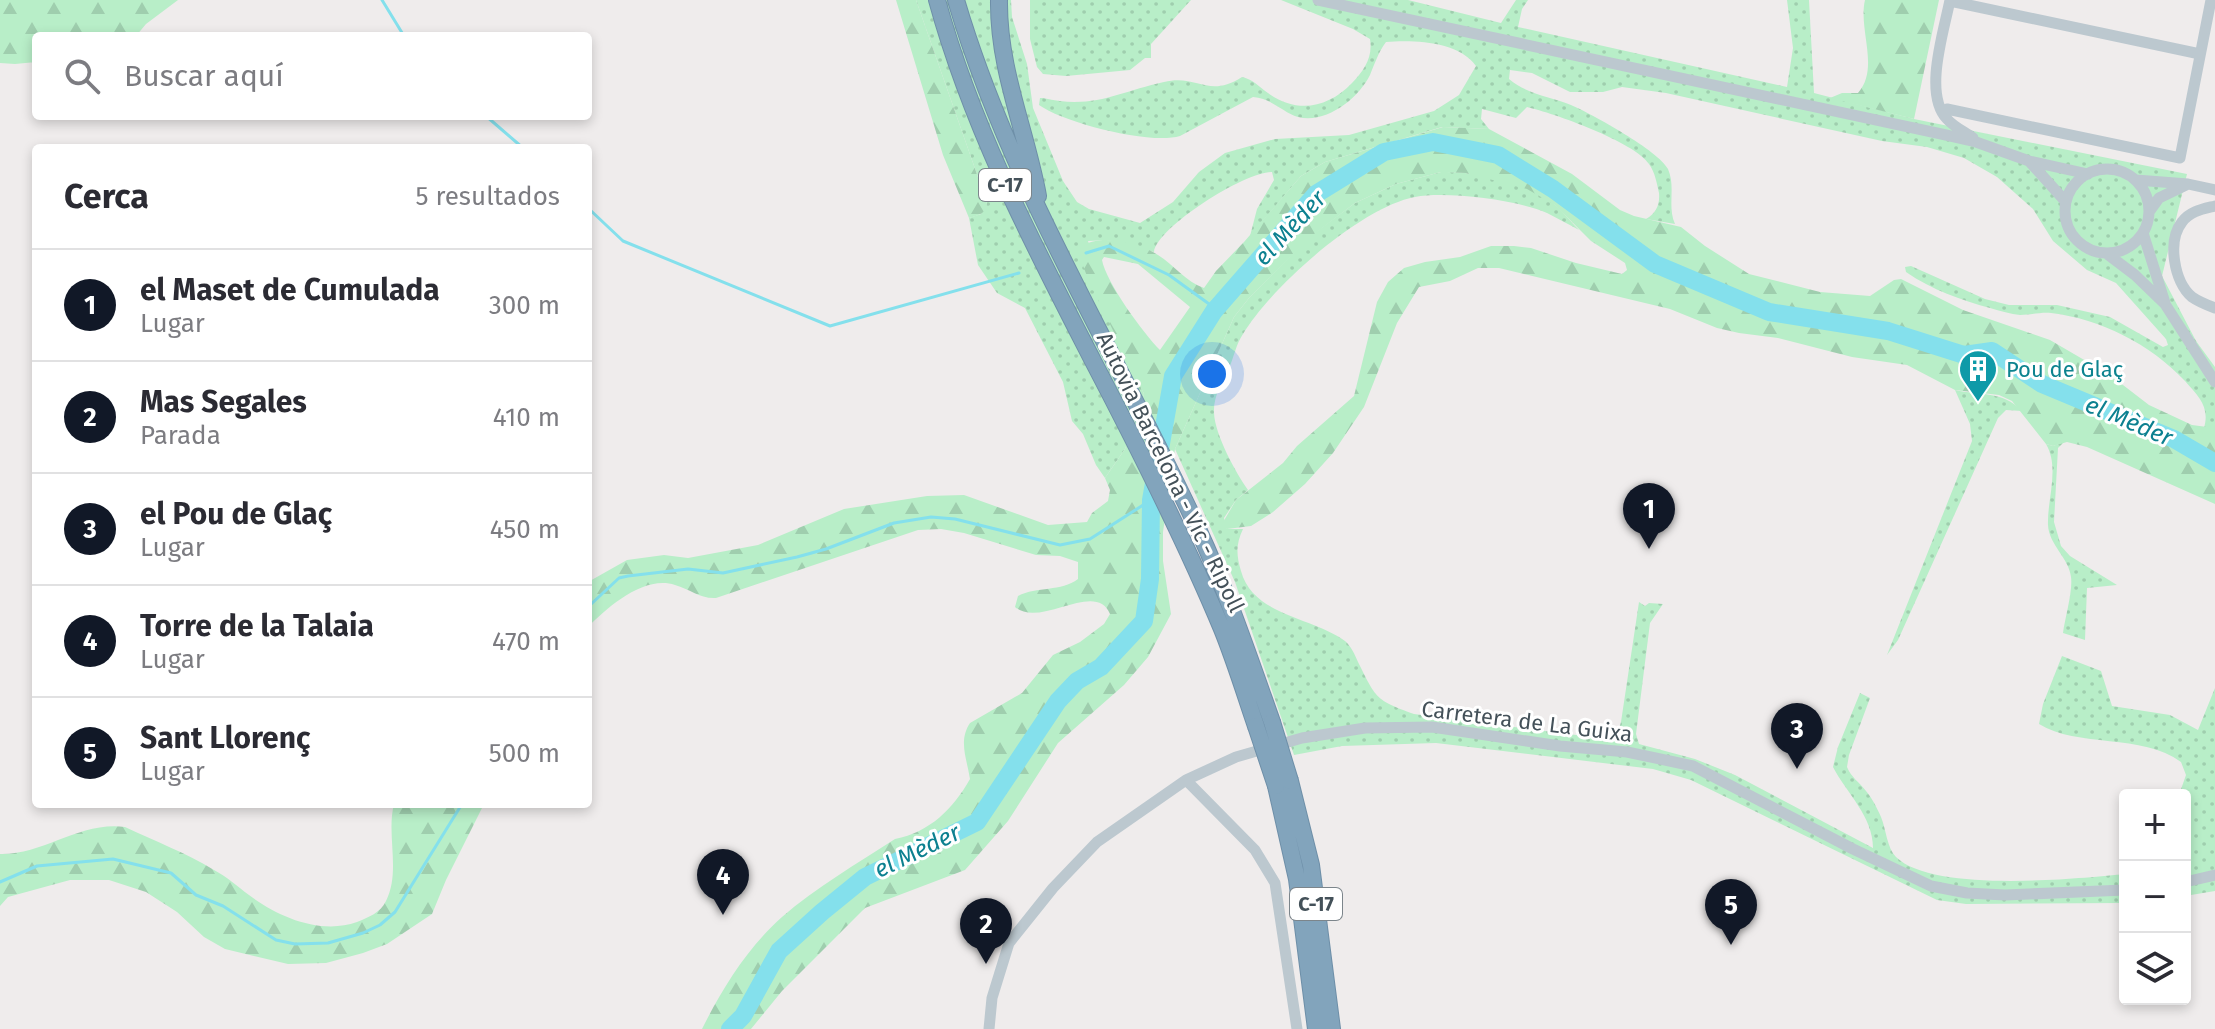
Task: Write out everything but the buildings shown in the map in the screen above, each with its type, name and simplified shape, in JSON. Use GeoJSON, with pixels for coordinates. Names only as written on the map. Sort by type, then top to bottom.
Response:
{"type":"FeatureCollection","features":[{"type":"Feature","properties":{"kind":"highway"},"geometry":{"type":"LineString","coordinates":[[926,0],[937,25],[945,28]]}},
{"type":"Feature","properties":{"kind":"highway","name":"Autovia Barcelona - Vic - Ripoll"},"geometry":{"type":"LineString","coordinates":[[937,0],[986,144],[1039,257],[1190,555],[1264,724]]}},
{"type":"Feature","properties":{"kind":"highway","name":"Autovia Barcelona - Vic - Ripoll"},"geometry":{"type":"LineString","coordinates":[[956,0],[1015,160],[1199,531],[1243,639],[1264,724],[1311,865],[1332,1029]]}},
{"type":"Feature","properties":{"kind":"highway"},"geometry":{"type":"LineString","coordinates":[[999,0],[1007,81],[1034,174],[1041,214]]}},
{"type":"Feature","properties":{"kind":"highway","name":"Autovia Barcelona - Vic - Ripoll"},"geometry":{"type":"LineString","coordinates":[[1283,784],[1316,1029]]}},
{"type":"Feature","properties":{"kind":"street"},"geometry":{"type":"LineString","coordinates":[[1318,0],[1976,142],[2029,161],[2088,174],[2110,169],[2123,172],[2136,180],[2146,196],[2149,212]]}},
{"type":"Feature","properties":{"kind":"street"},"geometry":{"type":"LineString","coordinates":[[1976,142],[1946,119],[1939,106],[1935,82],[1950,0],[2200,54]]}},
{"type":"Feature","properties":{"kind":"street"},"geometry":{"type":"LineString","coordinates":[[1947,109],[2180,158],[2211,0]]}},
{"type":"Feature","properties":{"kind":"street"},"geometry":{"type":"LineString","coordinates":[[2029,161],[2066,202]]}},
{"type":"Feature","properties":{"kind":"street"},"geometry":{"type":"LineString","coordinates":[[2088,174],[2073,188],[2066,202],[2066,221],[2073,235],[2085,247],[2106,253],[2165,304],[2215,382]]}},
{"type":"Feature","properties":{"kind":"street"},"geometry":{"type":"LineString","coordinates":[[2136,180],[2188,184],[2215,190]]}},
{"type":"Feature","properties":{"kind":"street"},"geometry":{"type":"LineString","coordinates":[[2106,253],[2127,248],[2143,233],[2149,212],[2159,198],[2188,184]]}},
{"type":"Feature","properties":{"kind":"street"},"geometry":{"type":"LineString","coordinates":[[2215,206],[2197,210],[2181,222],[2174,243],[2176,269],[2190,296],[2215,308]]}},
{"type":"Feature","properties":{"kind":"street"},"geometry":{"type":"LineString","coordinates":[[2143,233],[2165,304]]}},
{"type":"Feature","properties":{"kind":"street"},"geometry":{"type":"LineString","coordinates":[[2165,304],[2162,276],[2181,281]]}},
{"type":"Feature","properties":{"kind":"street","name":"Carretera de La Guixa"},"geometry":{"type":"LineString","coordinates":[[989,1029],[992,998],[1009,943],[1053,888],[1097,842],[1186,780],[1236,757],[1302,738],[1365,728],[1432,727],[1560,746],[1627,752],[1693,766],[1931,886],[1967,893],[2005,895],[2119,890]]}},
{"type":"Feature","properties":{"kind":"street"},"geometry":{"type":"LineString","coordinates":[[1186,780],[1255,850],[1275,883],[1297,1029]]}},
{"type":"Feature","properties":{"kind":"street"},"geometry":{"type":"LineString","coordinates":[[2191,881],[2215,875]]}},
{"type":"Feature","properties":{"kind":"green space"},"geometry":{"type":"Polygon","coordinates":[[[0,0],[178,0],[139,32],[32,32],[32,62],[0,63],[0,0]]]}},
{"type":"Feature","properties":{"kind":"green space"},"geometry":{"type":"Polygon","coordinates":[[[896,0],[916,0],[987,203],[984,212],[979,215],[969,218],[943,155],[896,0]]]}},
{"type":"Feature","properties":{"kind":"green space"},"geometry":{"type":"Polygon","coordinates":[[[916,0],[1011,0],[1012,17],[1027,64],[1033,108],[1063,181],[1077,202],[1089,209],[1140,223],[1173,202],[1199,172],[1225,153],[1275,139],[1349,135],[1434,111],[1459,95],[1476,66],[1458,51],[1447,47],[1422,42],[1386,42],[1358,93],[1330,113],[1319,117],[1298,117],[1253,97],[1180,136],[1166,138],[1108,131],[1067,119],[1039,105],[1040,98],[1091,101],[1176,80],[1220,86],[1242,77],[1290,104],[1323,103],[1343,91],[1364,68],[1369,58],[1370,39],[1281,0],[1408,0],[1501,23],[1516,0],[1528,0],[1522,9],[1518,27],[1787,87],[1793,48],[1787,0],[1809,0],[1814,93],[1914,119],[2187,174],[2162,276],[2196,341],[2215,367],[2215,428],[2204,428],[2204,408],[2185,381],[2156,356],[2124,335],[2070,316],[2047,313],[2020,315],[1979,305],[1936,289],[1906,272],[1905,267],[1911,266],[1985,299],[2009,305],[2057,305],[2110,317],[2163,347],[2168,345],[2116,283],[2087,270],[2053,241],[2033,209],[1997,177],[1964,158],[1927,147],[1882,141],[1666,93],[1622,87],[1603,92],[1570,92],[1532,73],[1510,70],[1509,79],[1516,84],[1594,116],[1662,161],[1670,176],[1675,224],[1646,219],[1657,208],[1659,193],[1653,171],[1641,155],[1592,130],[1527,107],[1516,118],[1482,109],[1481,119],[1489,129],[1442,127],[1325,162],[1301,176],[1250,236],[1257,209],[1274,180],[1272,172],[1243,181],[1204,202],[1170,229],[1154,252],[1108,240],[1088,241],[1127,357],[1144,394],[1125,449],[1105,478],[1083,434],[1072,421],[1063,382],[1025,308],[997,293],[978,265],[969,218],[981,214],[987,203],[916,0]]]}},
{"type":"Feature","properties":{"kind":"green space"},"geometry":{"type":"Polygon","coordinates":[[[1030,0],[1191,0],[1151,44],[1151,58],[1145,58],[1130,70],[1066,76],[1043,74],[1037,67],[1030,39],[1030,0]]]}},
{"type":"Feature","properties":{"kind":"green space"},"geometry":{"type":"Polygon","coordinates":[[[1865,0],[1939,0],[1914,119],[1830,98],[1842,93],[1858,93],[1864,83],[1868,60],[1865,0]]]}},
{"type":"Feature","properties":{"kind":"green space"},"geometry":{"type":"Polygon","coordinates":[[[1443,127],[1489,129],[1572,174],[1620,210],[1681,227],[1749,274],[1820,292],[1870,296],[1894,280],[1901,279],[1963,310],[2050,340],[2110,375],[2149,405],[2192,425],[2215,428],[2215,504],[2087,447],[2067,442],[2053,446],[2046,444],[2012,401],[1999,395],[1955,390],[1907,365],[1852,357],[1778,338],[1739,333],[1717,328],[1670,309],[1499,268],[1478,268],[1450,281],[1419,287],[1397,323],[1364,407],[1333,453],[1305,484],[1273,512],[1251,526],[1227,529],[1222,524],[1236,500],[1283,463],[1297,446],[1354,396],[1377,302],[1388,282],[1404,268],[1460,257],[1491,246],[1514,246],[1622,274],[1627,270],[1625,263],[1591,241],[1555,205],[1527,189],[1466,173],[1441,172],[1396,184],[1355,203],[1313,235],[1234,317],[1175,449],[1163,532],[1163,561],[1171,614],[1148,657],[1124,685],[1058,743],[1008,821],[965,870],[865,908],[782,991],[751,1029],[702,1029],[736,970],[782,917],[808,896],[895,839],[930,825],[956,800],[970,779],[964,743],[970,723],[1022,693],[1053,655],[1080,642],[1104,624],[1110,614],[1103,605],[1093,601],[1038,612],[1026,612],[1015,607],[1018,596],[1064,586],[1078,579],[1078,562],[1060,556],[1036,555],[941,529],[918,530],[716,598],[675,585],[651,585],[616,602],[592,623],[592,580],[627,560],[664,555],[688,558],[758,545],[844,509],[927,496],[964,495],[1048,525],[1087,522],[1092,513],[1108,501],[1110,490],[1105,478],[1125,449],[1144,394],[1088,279],[1080,247],[1108,240],[1140,246],[1204,288],[1301,176],[1325,162],[1443,127]],[[1104,257],[1102,260],[1110,281],[1126,307],[1160,350],[1190,307],[1138,264],[1104,257]]]}},
{"type":"Feature","properties":{"kind":"green space"},"geometry":{"type":"Polygon","coordinates":[[[1441,172],[1484,176],[1514,183],[1552,202],[1579,230],[1547,213],[1518,204],[1463,196],[1415,197],[1393,204],[1344,232],[1274,294],[1241,338],[1218,390],[1214,407],[1222,443],[1248,490],[1236,500],[1224,518],[1227,529],[1243,529],[1238,544],[1239,565],[1248,586],[1258,598],[1345,641],[1373,691],[1384,701],[1401,709],[1414,714],[1607,739],[1617,735],[1621,722],[1639,602],[1645,606],[1649,603],[1663,604],[1650,623],[1636,734],[1639,744],[1695,759],[1735,775],[1873,848],[1864,815],[1833,767],[1860,693],[1870,698],[1847,767],[1874,803],[1896,857],[1914,868],[1940,876],[1971,880],[2073,879],[2119,875],[2119,903],[1966,904],[1937,900],[1691,780],[1653,769],[1436,743],[1342,746],[1294,755],[1235,582],[1175,449],[1234,317],[1249,298],[1312,235],[1355,203],[1396,184],[1441,172]]]}},
{"type":"Feature","properties":{"kind":"green space"},"geometry":{"type":"Polygon","coordinates":[[[1955,390],[1999,397],[2022,411],[2006,410],[1998,418],[1898,640],[1887,655],[1972,441],[1970,424],[1955,390]]]}},
{"type":"Feature","properties":{"kind":"green space"},"geometry":{"type":"Polygon","coordinates":[[[2064,442],[2058,448],[2054,522],[2061,546],[2070,556],[2117,585],[2087,588],[2085,640],[2063,633],[2071,577],[2048,525],[2053,473],[2046,444],[2053,446],[2064,442]]]}},
{"type":"Feature","properties":{"kind":"green space"},"geometry":{"type":"Polygon","coordinates":[[[2062,656],[2101,671],[2112,706],[2170,715],[2198,730],[2215,688],[2215,891],[2191,895],[2191,789],[2181,789],[2186,775],[2181,762],[2148,747],[2054,731],[2039,724],[2043,704],[2062,656]]]}},
{"type":"Feature","properties":{"kind":"green space"},"geometry":{"type":"Polygon","coordinates":[[[393,808],[482,808],[432,914],[387,944],[326,963],[288,964],[225,949],[204,937],[177,912],[146,892],[109,880],[70,880],[8,897],[0,906],[0,854],[32,849],[77,833],[109,826],[125,827],[203,864],[286,917],[329,926],[357,922],[381,909],[390,889],[393,808]]]}},
{"type":"Feature","properties":{"kind":"waterway"},"geometry":{"type":"LineString","coordinates":[[382,0],[402,32]]}},
{"type":"Feature","properties":{"kind":"waterway"},"geometry":{"type":"LineString","coordinates":[[491,120],[518,144]]}},
{"type":"Feature","properties":{"kind":"waterway","name":"el Mèder"},"geometry":{"type":"LineString","coordinates":[[730,1029],[743,1016],[779,951],[822,912],[865,877],[977,822],[1058,701],[1077,681],[1101,667],[1144,621],[1150,579],[1151,500],[1173,376],[1214,311],[1316,194],[1384,152],[1433,142],[1498,155],[1553,189],[1655,264],[1769,312],[1888,331],[1964,355],[1992,351],[2042,384],[2174,439],[2215,463]]}},
{"type":"Feature","properties":{"kind":"waterway"},"geometry":{"type":"LineString","coordinates":[[592,212],[623,241],[830,326],[1019,273]]}},
{"type":"Feature","properties":{"kind":"waterway"},"geometry":{"type":"LineString","coordinates":[[1086,253],[1109,246],[1169,275],[1216,309]]}},
{"type":"Feature","properties":{"kind":"waterway"},"geometry":{"type":"LineString","coordinates":[[592,603],[619,578],[688,569],[723,573],[826,549],[894,523],[931,517],[955,519],[1060,545],[1090,539],[1151,500]]}},
{"type":"Feature","properties":{"kind":"waterway"},"geometry":{"type":"LineString","coordinates":[[0,882],[37,866],[113,859],[171,873],[196,895],[223,906],[276,940],[295,944],[328,943],[363,933],[380,925],[395,912],[460,808]]}},
{"type":"Feature","properties":{"kind":"place","name":"Pou de Glaç"},"geometry":{"type":"Point","coordinates":[1978,403]}},
{"type":"Feature","properties":{"kind":"place","name":"el Maset de Cumulada"},"geometry":{"type":"Point","coordinates":[1649,549]}},
{"type":"Feature","properties":{"kind":"place","name":"el Pou de Glaç"},"geometry":{"type":"Point","coordinates":[1797,769]}},
{"type":"Feature","properties":{"kind":"place","name":"Torre de la Talaia"},"geometry":{"type":"Point","coordinates":[723,915]}},
{"type":"Feature","properties":{"kind":"place","name":"Sant Llorenç"},"geometry":{"type":"Point","coordinates":[1731,945]}},
{"type":"Feature","properties":{"kind":"place","name":"Mas Segales"},"geometry":{"type":"Point","coordinates":[986,964]}}]}
